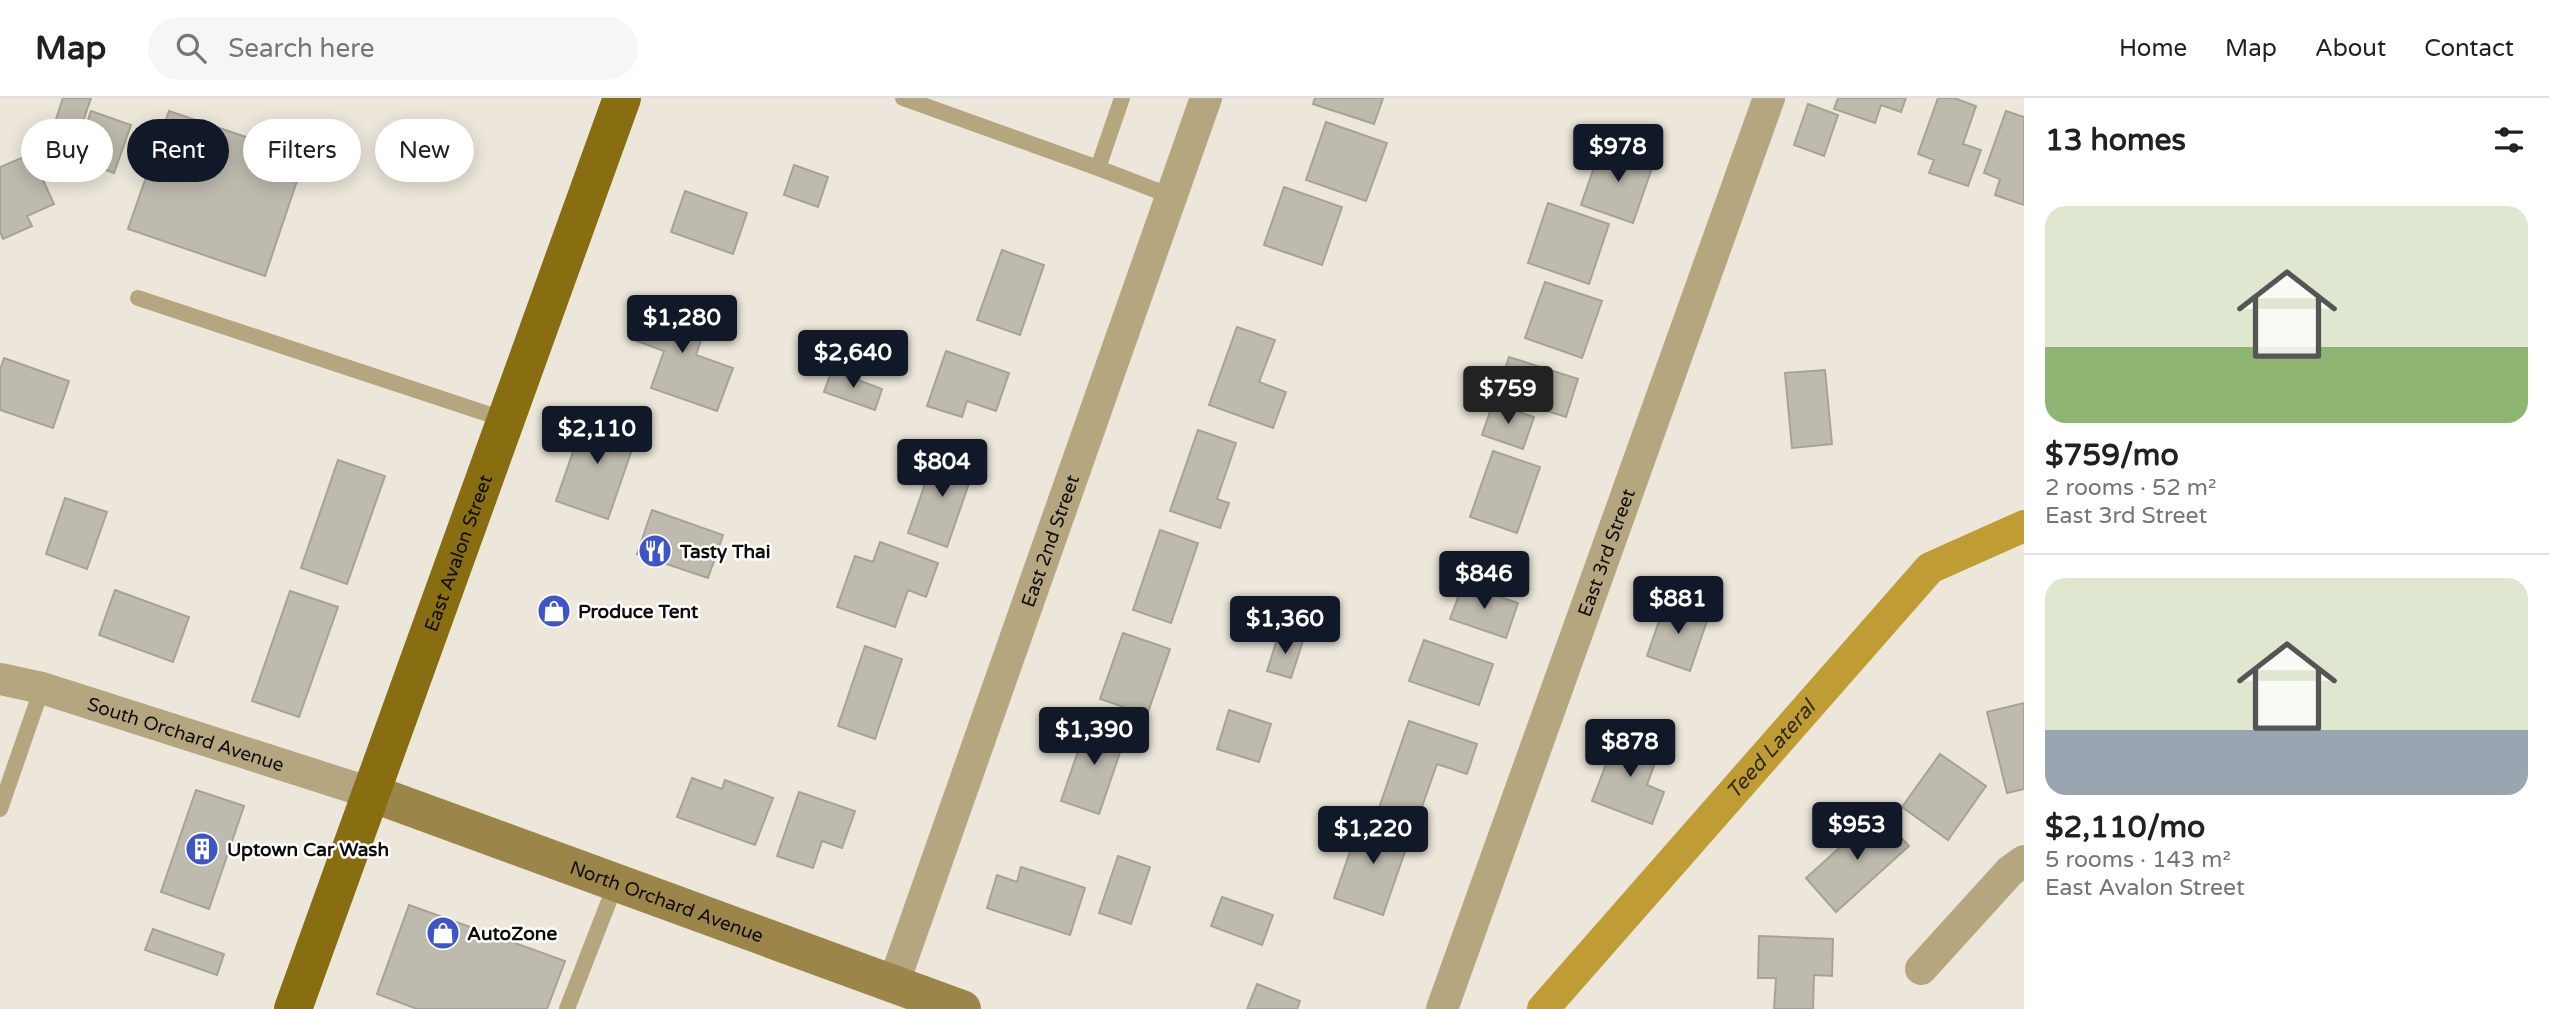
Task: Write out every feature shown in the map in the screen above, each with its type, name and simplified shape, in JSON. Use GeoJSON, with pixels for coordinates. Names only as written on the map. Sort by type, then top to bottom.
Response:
{"type":"FeatureCollection","features":[{"type":"Feature","properties":{"kind":"main road","name":"East Avalon Street"},"geometry":{"type":"LineString","coordinates":[[293,1009],[622,98]]}},
{"type":"Feature","properties":{"kind":"street","name":"East 2nd Street"},"geometry":{"type":"LineString","coordinates":[[893,985],[1206,98]]}},
{"type":"Feature","properties":{"kind":"street","name":"East 3rd Street"},"geometry":{"type":"LineString","coordinates":[[1442,1009],[1769,98]]}},
{"type":"Feature","properties":{"kind":"street","name":"South Orchard Avenue"},"geometry":{"type":"LineString","coordinates":[[0,679],[42,688],[371,793]]}},
{"type":"Feature","properties":{"kind":"street","name":"North Orchard Avenue"},"geometry":{"type":"LineString","coordinates":[[371,793],[962,1009]]}},
{"type":"Feature","properties":{"kind":"street"},"geometry":{"type":"LineString","coordinates":[[1921,969],[2010,871],[2024,861]]}},
{"type":"Feature","properties":{"kind":"lane"},"geometry":{"type":"LineString","coordinates":[[903,98],[1171,196]]}},
{"type":"Feature","properties":{"kind":"lane"},"geometry":{"type":"LineString","coordinates":[[1098,169],[1122,98]]}},
{"type":"Feature","properties":{"kind":"lane"},"geometry":{"type":"LineString","coordinates":[[138,298],[506,420]]}},
{"type":"Feature","properties":{"kind":"lane"},"geometry":{"type":"LineString","coordinates":[[0,809],[42,688]]}},
{"type":"Feature","properties":{"kind":"lane"},"geometry":{"type":"LineString","coordinates":[[567,1009],[617,883]]}},
{"type":"Feature","properties":{"kind":"building"},"geometry":{"type":"Polygon","coordinates":[[[63,98],[91,98],[84,119],[56,119],[63,98]]]}},
{"type":"Feature","properties":{"kind":"building"},"geometry":{"type":"Polygon","coordinates":[[[1315,98],[1383,98],[1374,124],[1313,104],[1315,98]]]}},
{"type":"Feature","properties":{"kind":"building"},"geometry":{"type":"Polygon","coordinates":[[[1838,98],[1906,98],[1901,112],[1881,105],[1875,123],[1834,109],[1838,98]]]}},
{"type":"Feature","properties":{"kind":"building"},"geometry":{"type":"Polygon","coordinates":[[[1938,98],[1954,98],[1976,106],[1963,144],[1981,150],[1968,186],[1929,173],[1934,160],[1918,154],[1938,98]]]}},
{"type":"Feature","properties":{"kind":"building"},"geometry":{"type":"Polygon","coordinates":[[[1808,104],[1838,115],[1824,156],[1794,145],[1808,104]]]}},
{"type":"Feature","properties":{"kind":"building"},"geometry":{"type":"Polygon","coordinates":[[[91,111],[127,124],[127,136],[114,173],[113,119],[88,119],[91,111]]]}},
{"type":"Feature","properties":{"kind":"building"},"geometry":{"type":"Polygon","coordinates":[[[169,111],[193,119],[166,119],[169,111]]]}},
{"type":"Feature","properties":{"kind":"building"},"geometry":{"type":"Polygon","coordinates":[[[2006,111],[2024,117],[2024,205],[1995,195],[2000,179],[1984,173],[2006,111]]]}},
{"type":"Feature","properties":{"kind":"building"},"geometry":{"type":"Polygon","coordinates":[[[1326,122],[1387,143],[1366,201],[1306,180],[1326,122]]]}},
{"type":"Feature","properties":{"kind":"building"},"geometry":{"type":"Polygon","coordinates":[[[229,131],[243,136],[243,182],[297,182],[265,276],[128,229],[144,182],[229,182],[229,131]]]}},
{"type":"Feature","properties":{"kind":"building"},"geometry":{"type":"Polygon","coordinates":[[[1602,144],[1654,162],[1633,223],[1581,205],[1602,144]]]}},
{"type":"Feature","properties":{"kind":"building"},"geometry":{"type":"Polygon","coordinates":[[[21,158],[21,182],[44,182],[54,204],[27,216],[32,226],[3,239],[0,232],[0,167],[21,158]]]}},
{"type":"Feature","properties":{"kind":"building"},"geometry":{"type":"Polygon","coordinates":[[[794,165],[828,177],[818,207],[784,195],[794,165]]]}},
{"type":"Feature","properties":{"kind":"building"},"geometry":{"type":"Polygon","coordinates":[[[1284,187],[1342,207],[1322,265],[1264,245],[1284,187]]]}},
{"type":"Feature","properties":{"kind":"building"},"geometry":{"type":"Polygon","coordinates":[[[685,191],[747,213],[733,254],[671,232],[685,191]]]}},
{"type":"Feature","properties":{"kind":"building"},"geometry":{"type":"Polygon","coordinates":[[[1548,203],[1609,224],[1589,284],[1528,263],[1548,203]]]}},
{"type":"Feature","properties":{"kind":"building"},"geometry":{"type":"Polygon","coordinates":[[[1002,250],[1044,265],[1020,335],[977,320],[1002,250]]]}},
{"type":"Feature","properties":{"kind":"building"},"geometry":{"type":"Polygon","coordinates":[[[1545,282],[1602,301],[1582,358],[1525,338],[1545,282]]]}},
{"type":"Feature","properties":{"kind":"building"},"geometry":{"type":"Polygon","coordinates":[[[650,297],[709,317],[696,355],[733,368],[717,411],[651,388],[664,351],[634,340],[650,297]]]}},
{"type":"Feature","properties":{"kind":"building"},"geometry":{"type":"Polygon","coordinates":[[[1237,327],[1275,340],[1259,382],[1286,392],[1273,428],[1209,405],[1237,327]]]}},
{"type":"Feature","properties":{"kind":"building"},"geometry":{"type":"Polygon","coordinates":[[[946,351],[1009,373],[996,411],[967,401],[962,417],[927,406],[946,351]]]}},
{"type":"Feature","properties":{"kind":"building"},"geometry":{"type":"Polygon","coordinates":[[[1509,357],[1578,379],[1566,417],[1497,395],[1509,357]]]}},
{"type":"Feature","properties":{"kind":"building"},"geometry":{"type":"Polygon","coordinates":[[[4,358],[69,381],[53,428],[0,410],[0,370],[4,358]]]}},
{"type":"Feature","properties":{"kind":"building"},"geometry":{"type":"Polygon","coordinates":[[[832,370],[882,389],[875,410],[824,392],[832,370]]]}},
{"type":"Feature","properties":{"kind":"building"},"geometry":{"type":"Polygon","coordinates":[[[1825,370],[1832,444],[1792,448],[1785,373],[1825,370]]]}},
{"type":"Feature","properties":{"kind":"building"},"geometry":{"type":"Polygon","coordinates":[[[1493,403],[1534,417],[1523,449],[1482,435],[1493,403]]]}},
{"type":"Feature","properties":{"kind":"building"},"geometry":{"type":"Polygon","coordinates":[[[586,414],[638,432],[608,519],[556,501],[586,414]]]}},
{"type":"Feature","properties":{"kind":"building"},"geometry":{"type":"Polygon","coordinates":[[[1198,430],[1236,443],[1217,499],[1229,503],[1220,528],[1170,511],[1198,430]]]}},
{"type":"Feature","properties":{"kind":"building"},"geometry":{"type":"Polygon","coordinates":[[[1493,451],[1540,467],[1517,533],[1470,517],[1493,451]]]}},
{"type":"Feature","properties":{"kind":"building"},"geometry":{"type":"Polygon","coordinates":[[[936,452],[975,466],[947,547],[908,533],[936,452]]]}},
{"type":"Feature","properties":{"kind":"building"},"geometry":{"type":"Polygon","coordinates":[[[338,460],[385,476],[347,584],[301,568],[338,460]]]}},
{"type":"Feature","properties":{"kind":"building"},"geometry":{"type":"Polygon","coordinates":[[[65,498],[107,512],[87,569],[46,554],[65,498]]]}},
{"type":"Feature","properties":{"kind":"building"},"geometry":{"type":"Polygon","coordinates":[[[652,510],[723,535],[708,578],[637,554],[652,510]]]}},
{"type":"Feature","properties":{"kind":"building"},"geometry":{"type":"Polygon","coordinates":[[[1160,530],[1198,543],[1171,623],[1133,610],[1160,530]]]}},
{"type":"Feature","properties":{"kind":"building"},"geometry":{"type":"Polygon","coordinates":[[[880,542],[938,563],[926,597],[908,590],[895,627],[837,607],[855,556],[873,562],[880,542]]]}},
{"type":"Feature","properties":{"kind":"building"},"geometry":{"type":"Polygon","coordinates":[[[1463,584],[1518,603],[1506,638],[1450,619],[1463,584]]]}},
{"type":"Feature","properties":{"kind":"building"},"geometry":{"type":"Polygon","coordinates":[[[115,590],[189,617],[173,662],[99,635],[115,590]]]}},
{"type":"Feature","properties":{"kind":"building"},"geometry":{"type":"Polygon","coordinates":[[[290,591],[338,607],[299,717],[252,701],[290,591]]]}},
{"type":"Feature","properties":{"kind":"building"},"geometry":{"type":"Polygon","coordinates":[[[1666,601],[1709,615],[1690,671],[1647,656],[1666,601]]]}},
{"type":"Feature","properties":{"kind":"building"},"geometry":{"type":"Polygon","coordinates":[[[1123,633],[1170,649],[1147,715],[1100,699],[1123,633]]]}},
{"type":"Feature","properties":{"kind":"building"},"geometry":{"type":"Polygon","coordinates":[[[1279,633],[1303,641],[1291,678],[1267,671],[1279,633]]]}},
{"type":"Feature","properties":{"kind":"building"},"geometry":{"type":"Polygon","coordinates":[[[1424,640],[1493,664],[1479,705],[1409,681],[1424,640]]]}},
{"type":"Feature","properties":{"kind":"building"},"geometry":{"type":"Polygon","coordinates":[[[865,646],[902,659],[875,739],[838,726],[865,646]]]}},
{"type":"Feature","properties":{"kind":"building"},"geometry":{"type":"Polygon","coordinates":[[[2024,703],[2024,789],[2007,793],[1987,712],[2024,703]]]}},
{"type":"Feature","properties":{"kind":"building"},"geometry":{"type":"Polygon","coordinates":[[[1229,710],[1271,724],[1259,762],[1217,749],[1229,710]]]}},
{"type":"Feature","properties":{"kind":"building"},"geometry":{"type":"Polygon","coordinates":[[[1089,719],[1127,732],[1099,814],[1061,801],[1089,719]]]}},
{"type":"Feature","properties":{"kind":"building"},"geometry":{"type":"Polygon","coordinates":[[[1409,721],[1477,744],[1467,774],[1437,764],[1417,821],[1379,808],[1409,721]]]}},
{"type":"Feature","properties":{"kind":"building"},"geometry":{"type":"Polygon","coordinates":[[[1619,730],[1661,746],[1647,785],[1664,792],[1652,824],[1592,801],[1619,730]]]}},
{"type":"Feature","properties":{"kind":"building"},"geometry":{"type":"Polygon","coordinates":[[[1940,754],[1986,786],[1948,840],[1902,807],[1940,754]]]}},
{"type":"Feature","properties":{"kind":"building"},"geometry":{"type":"Polygon","coordinates":[[[692,778],[722,789],[725,780],[773,798],[755,845],[677,817],[692,778]]]}},
{"type":"Feature","properties":{"kind":"building","name":"Uptown Car Wash"},"geometry":{"type":"Polygon","coordinates":[[[196,790],[244,806],[209,909],[161,892],[196,790]]]}},
{"type":"Feature","properties":{"kind":"building"},"geometry":{"type":"Polygon","coordinates":[[[799,792],[855,811],[842,848],[822,841],[813,868],[777,856],[799,792]]]}},
{"type":"Feature","properties":{"kind":"building"},"geometry":{"type":"Polygon","coordinates":[[[1878,813],[1909,846],[1836,912],[1806,878],[1878,813]]]}},
{"type":"Feature","properties":{"kind":"building"},"geometry":{"type":"Polygon","coordinates":[[[1362,817],[1411,834],[1383,915],[1334,898],[1362,817]]]}},
{"type":"Feature","properties":{"kind":"building"},"geometry":{"type":"Polygon","coordinates":[[[1118,856],[1150,867],[1131,924],[1099,913],[1118,856]]]}},
{"type":"Feature","properties":{"kind":"building"},"geometry":{"type":"Polygon","coordinates":[[[1021,867],[1085,888],[1070,935],[987,908],[997,875],[1017,882],[1021,867]]]}},
{"type":"Feature","properties":{"kind":"building"},"geometry":{"type":"Polygon","coordinates":[[[1222,897],[1273,915],[1262,945],[1211,926],[1222,897]]]}},
{"type":"Feature","properties":{"kind":"building","name":"AutoZone"},"geometry":{"type":"Polygon","coordinates":[[[409,905],[565,961],[547,1009],[417,1009],[377,994],[409,905]]]}},
{"type":"Feature","properties":{"kind":"building"},"geometry":{"type":"Polygon","coordinates":[[[153,929],[224,954],[217,975],[145,950],[153,929]]]}},
{"type":"Feature","properties":{"kind":"building"},"geometry":{"type":"Polygon","coordinates":[[[1759,936],[1833,939],[1832,976],[1814,975],[1813,1009],[1774,1009],[1776,978],[1758,978],[1759,936]]]}},
{"type":"Feature","properties":{"kind":"building"},"geometry":{"type":"Polygon","coordinates":[[[1257,984],[1300,1001],[1297,1009],[1247,1009],[1257,984]]]}},
{"type":"Feature","properties":{"kind":"waterway","name":"Teed Lateral"},"geometry":{"type":"LineString","coordinates":[[1543,1009],[1930,568],[2024,526]]}},
{"type":"Feature","properties":{"kind":"place","name":"Tasty Thai"},"geometry":{"type":"Point","coordinates":[655,551]}},
{"type":"Feature","properties":{"kind":"place","name":"Produce Tent"},"geometry":{"type":"Point","coordinates":[554,611]}},
{"type":"Feature","properties":{"kind":"place","name":"Uptown Car Wash"},"geometry":{"type":"Point","coordinates":[202,849]}},
{"type":"Feature","properties":{"kind":"place","name":"AutoZone"},"geometry":{"type":"Point","coordinates":[443,933]}}]}
